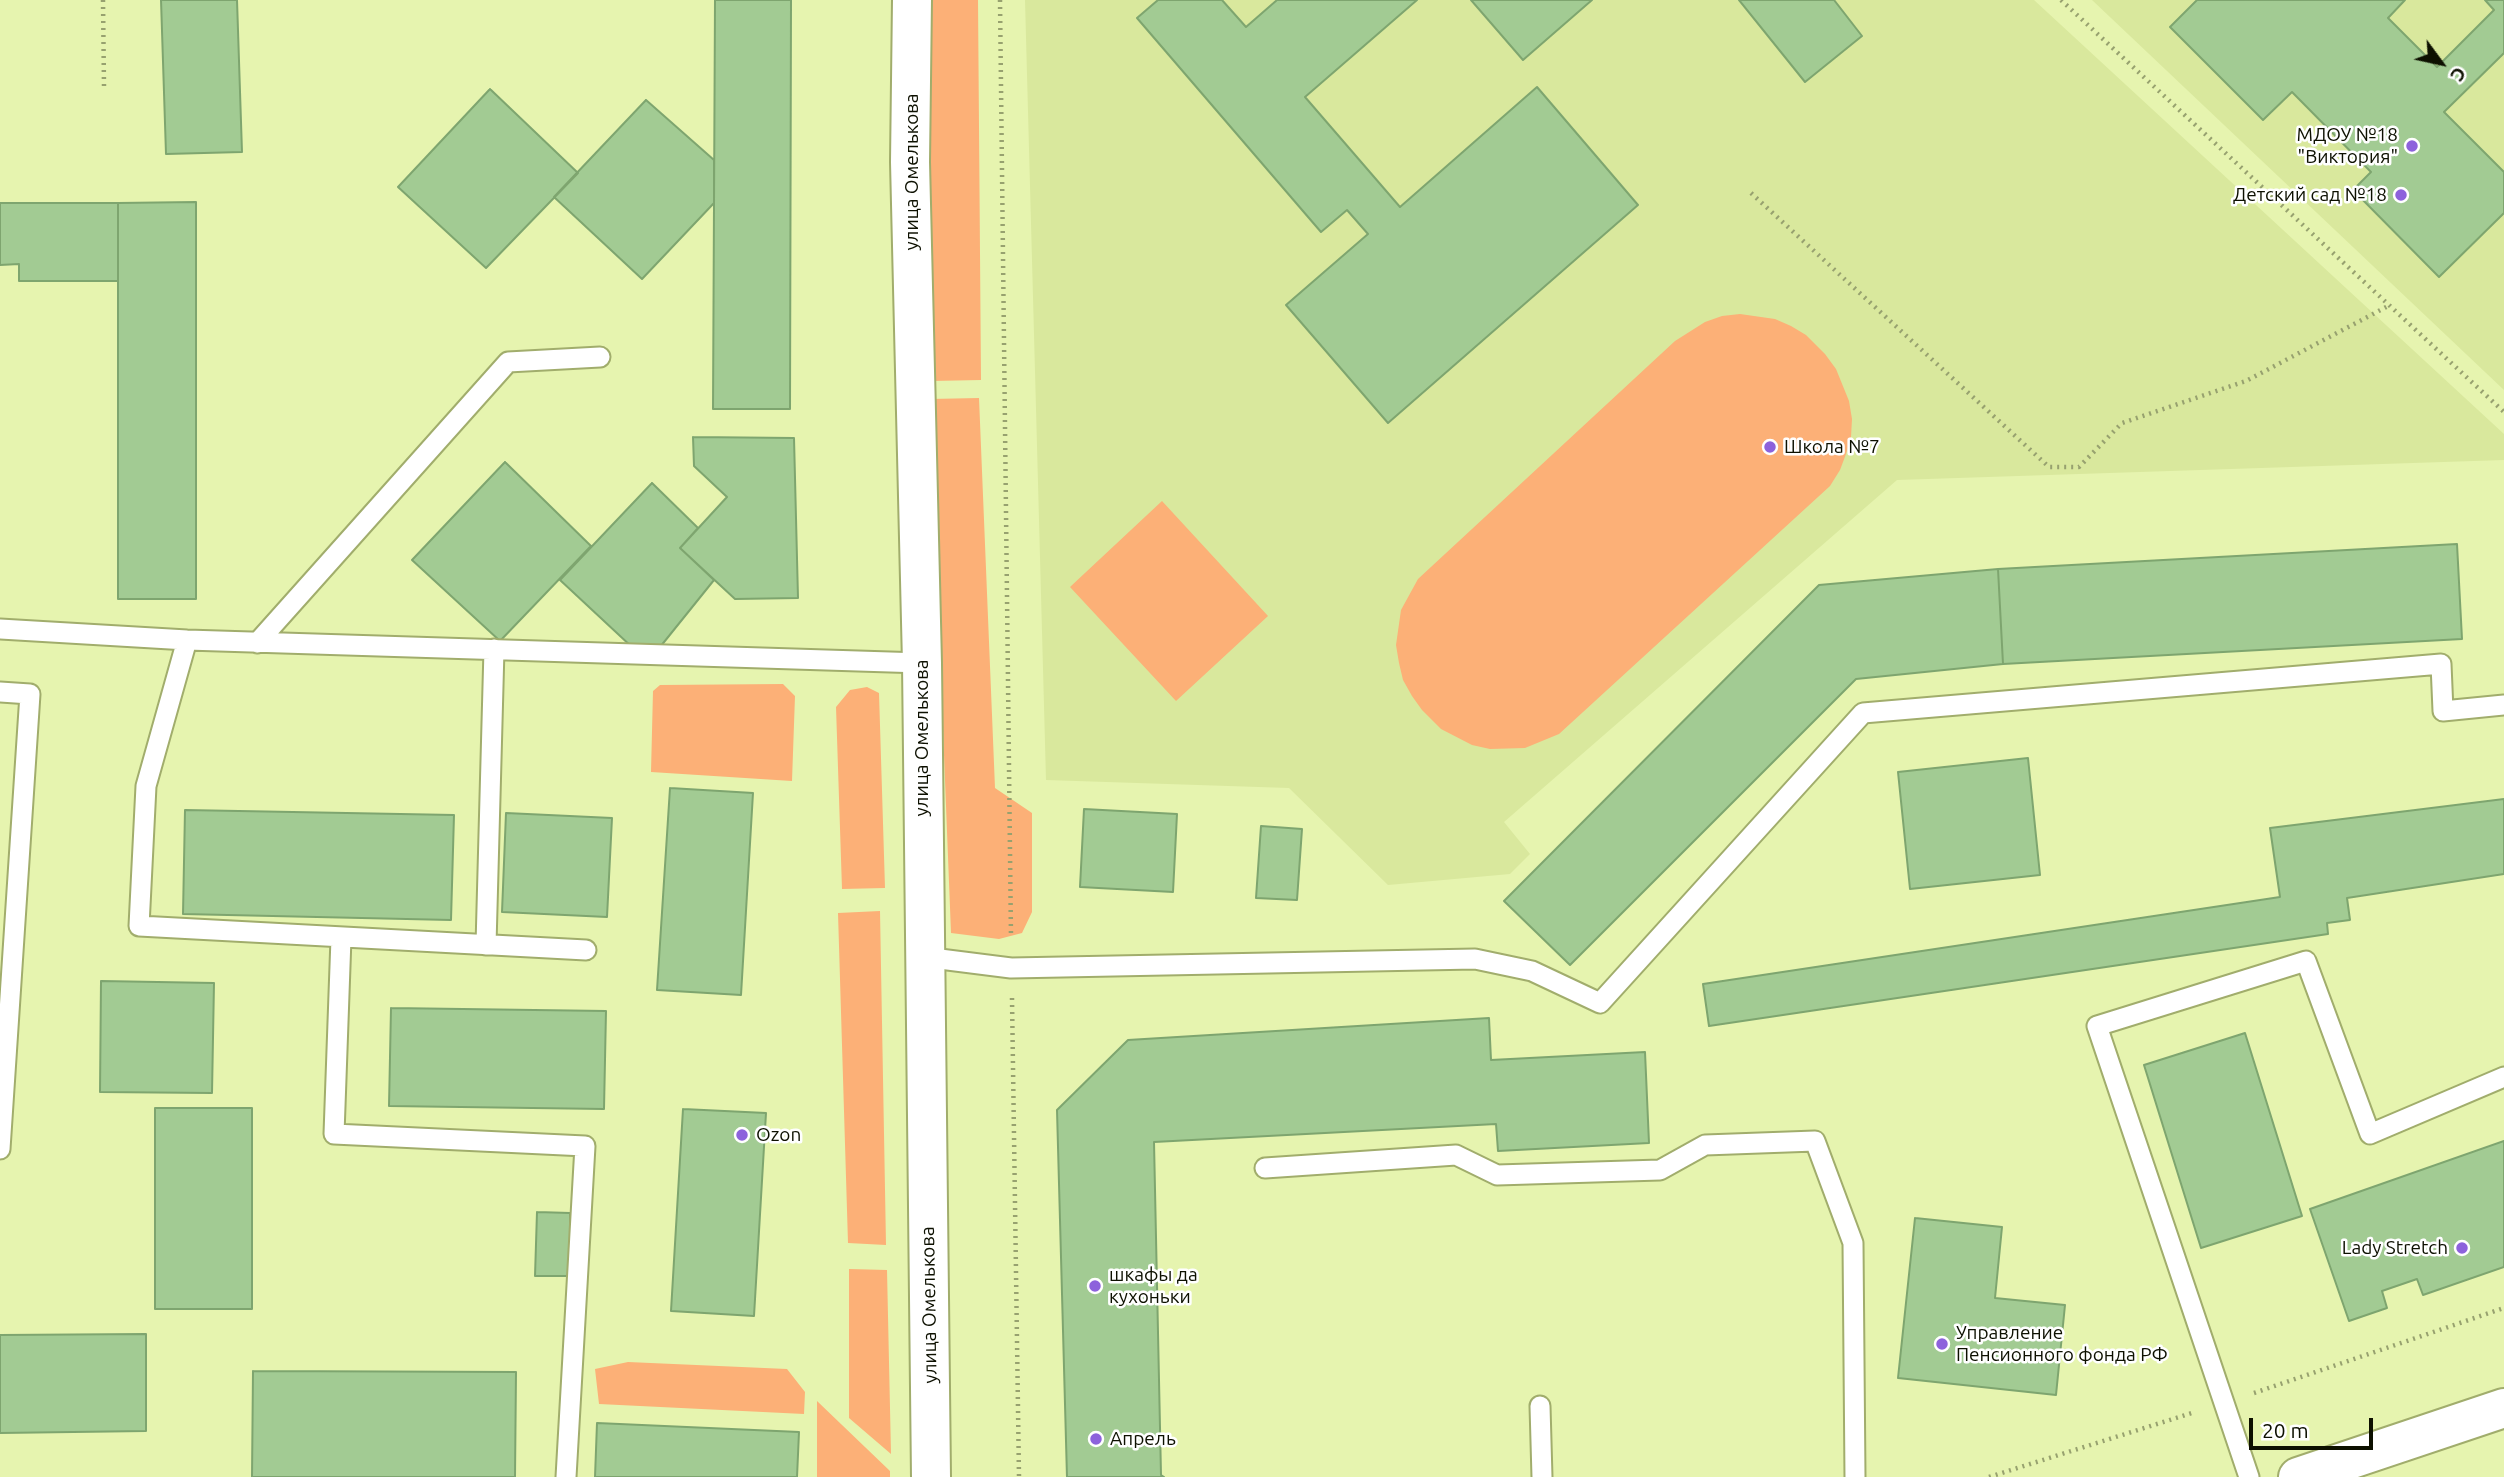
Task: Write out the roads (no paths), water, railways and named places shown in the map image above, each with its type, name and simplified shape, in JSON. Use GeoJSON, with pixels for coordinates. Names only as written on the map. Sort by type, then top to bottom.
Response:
{"type":"FeatureCollection","features":[{"type":"Feature","properties":{"kind":"street","name":"улица Омелькова"},"geometry":{"type":"LineString","coordinates":[[912,0],[910,162],[922,663],[932,1477]]}},
{"type":"Feature","properties":{"kind":"street"},"geometry":{"type":"LineString","coordinates":[[2298,1477],[2504,1408]]}},
{"type":"Feature","properties":{"kind":"lane"},"geometry":{"type":"LineString","coordinates":[[257,642],[509,362],[600,357]]}},
{"type":"Feature","properties":{"kind":"lane"},"geometry":{"type":"LineString","coordinates":[[0,629],[187,640],[922,663]]}},
{"type":"Feature","properties":{"kind":"lane"},"geometry":{"type":"LineString","coordinates":[[187,640],[146,786],[139,926],[586,950]]}},
{"type":"Feature","properties":{"kind":"lane"},"geometry":{"type":"LineString","coordinates":[[486,945],[494,649]]}},
{"type":"Feature","properties":{"kind":"lane"},"geometry":{"type":"LineString","coordinates":[[924,957],[1012,968],[1475,959],[1532,971],[1600,1003],[1863,713],[2441,664],[2443,711],[2504,705]]}},
{"type":"Feature","properties":{"kind":"lane"},"geometry":{"type":"LineString","coordinates":[[0,692],[30,694],[0,1149]]}},
{"type":"Feature","properties":{"kind":"lane"},"geometry":{"type":"LineString","coordinates":[[341,938],[334,1134],[585,1146],[566,1477]]}},
{"type":"Feature","properties":{"kind":"lane"},"geometry":{"type":"LineString","coordinates":[[2249,1477],[2097,1026],[2305,961],[2370,1135],[2504,1077]]}},
{"type":"Feature","properties":{"kind":"lane"},"geometry":{"type":"LineString","coordinates":[[1265,1168],[1455,1155],[1497,1174],[1660,1170],[1705,1145],[1815,1142],[1853,1243],[1855,1477]]}},
{"type":"Feature","properties":{"kind":"lane"},"geometry":{"type":"LineString","coordinates":[[1540,1406],[1542,1477]]}},
{"type":"Feature","properties":{"kind":"place","name":"МДОУ №18 \"Виктория\""},"geometry":{"type":"Point","coordinates":[2412,146]}},
{"type":"Feature","properties":{"kind":"place","name":"Детский сад №18"},"geometry":{"type":"Point","coordinates":[2401,195]}},
{"type":"Feature","properties":{"kind":"place","name":"Школа №7"},"geometry":{"type":"Point","coordinates":[1770,447]}},
{"type":"Feature","properties":{"kind":"place","name":"Ozon"},"geometry":{"type":"Point","coordinates":[742,1135]}},
{"type":"Feature","properties":{"kind":"place","name":"Lady Stretch"},"geometry":{"type":"Point","coordinates":[2462,1248]}},
{"type":"Feature","properties":{"kind":"place","name":"шкафы да кухоньки"},"geometry":{"type":"Point","coordinates":[1095,1286]}},
{"type":"Feature","properties":{"kind":"place","name":"Управление Пенсионного фонда РФ"},"geometry":{"type":"Point","coordinates":[1942,1344]}},
{"type":"Feature","properties":{"kind":"place","name":"Апрель"},"geometry":{"type":"Point","coordinates":[1096,1439]}}]}
